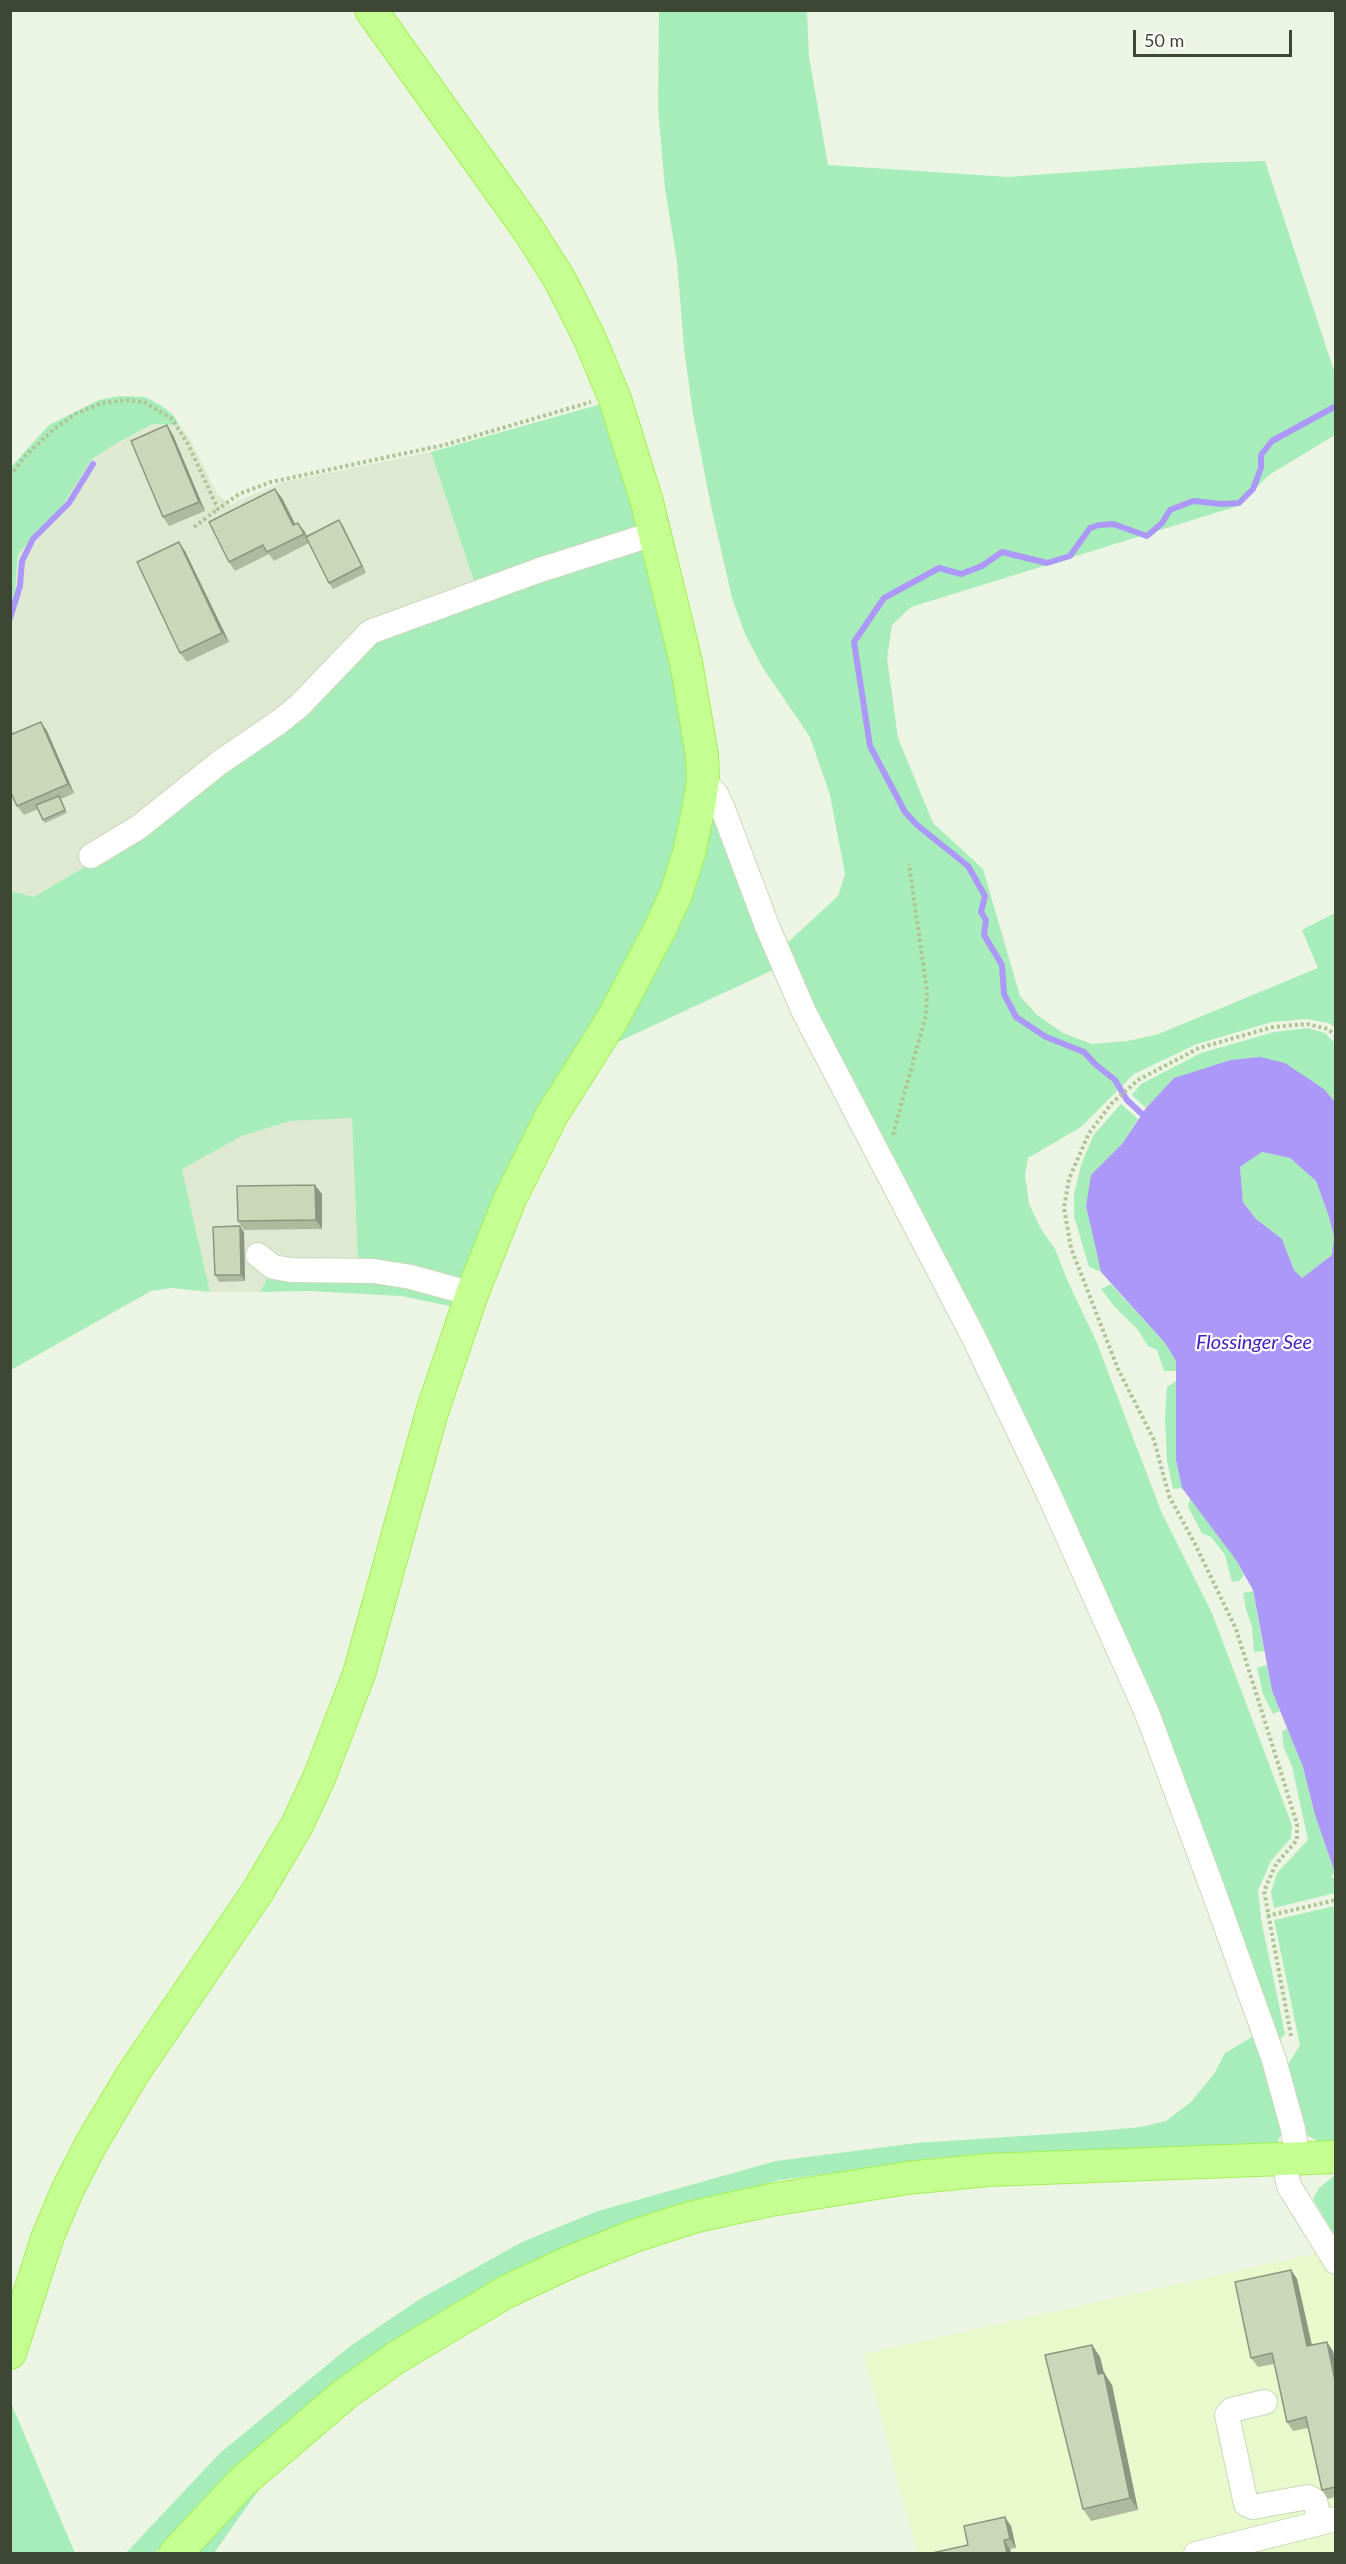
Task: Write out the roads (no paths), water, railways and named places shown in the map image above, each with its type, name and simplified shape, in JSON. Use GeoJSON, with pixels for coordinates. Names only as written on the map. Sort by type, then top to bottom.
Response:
{"type":"FeatureCollection","features":[{"type":"Feature","properties":{"kind":"main road"},"geometry":{"type":"LineString","coordinates":[[10,2353],[48,2236],[67,2191],[91,2144],[138,2066],[258,1891],[297,1825],[319,1778],[359,1674],[432,1412],[472,1294],[510,1199],[552,1115],[612,1020],[676,894],[689,853],[703,780],[702,755],[686,662],[656,534],[615,399],[589,337],[548,260],[371,10]]}},
{"type":"Feature","properties":{"kind":"main road"},"geometry":{"type":"LineString","coordinates":[[175,2553],[242,2482],[345,2394],[397,2357],[506,2292],[637,2235],[693,2217],[770,2200],[907,2178],[999,2170],[1335,2157]]}},
{"type":"Feature","properties":{"kind":"street"},"geometry":{"type":"LineString","coordinates":[[91,856],[139,828],[219,763],[286,717],[370,632],[540,570],[656,534]]}},
{"type":"Feature","properties":{"kind":"street"},"geometry":{"type":"LineString","coordinates":[[703,780],[716,794],[723,808],[767,926],[804,1011],[978,1347],[1047,1490],[1147,1713],[1274,2060],[1293,2129],[1289,2186],[1335,2262]]}},
{"type":"Feature","properties":{"kind":"street"},"geometry":{"type":"LineString","coordinates":[[258,1255],[273,1267],[291,1270],[373,1271],[411,1277],[472,1294]]}},
{"type":"Feature","properties":{"kind":"street"},"geometry":{"type":"LineString","coordinates":[[1196,2553],[1328,2521],[1315,2501],[1308,2497],[1253,2507],[1246,2504],[1227,2415],[1231,2410],[1265,2402]]}},
{"type":"Feature","properties":{"kind":"water","name":"Flossinger See"},"geometry":{"type":"Polygon","coordinates":[[[1260,1057],[1285,1063],[1324,1089],[1335,1102],[1335,1873],[1315,1815],[1303,1767],[1272,1691],[1253,1590],[1236,1560],[1182,1488],[1176,1460],[1176,1361],[1165,1343],[1101,1272],[1086,1206],[1091,1175],[1122,1144],[1146,1108],[1174,1078],[1231,1060],[1260,1057]],[[1262,1152],[1240,1167],[1243,1202],[1256,1219],[1282,1239],[1294,1270],[1302,1278],[1332,1255],[1334,1237],[1316,1181],[1290,1158],[1262,1152]]]}},
{"type":"Feature","properties":{"kind":"waterway"},"geometry":{"type":"LineString","coordinates":[[1142,1114],[1127,1100],[1115,1080],[1084,1052],[1046,1037],[1016,1017],[1004,994],[1002,965],[984,935],[986,920],[981,912],[985,896],[968,866],[917,825],[905,812],[870,746],[854,642],[884,598],[939,568],[961,574],[982,566],[1002,552],[1047,563],[1070,556],[1090,528],[1099,525],[1113,524],[1147,536],[1162,523],[1170,510],[1193,501],[1239,503],[1253,489],[1261,468],[1261,455],[1272,441],[1336,406]]}},
{"type":"Feature","properties":{"kind":"waterway"},"geometry":{"type":"LineString","coordinates":[[10,618],[20,586],[22,561],[33,539],[69,503],[93,464]]}}]}
